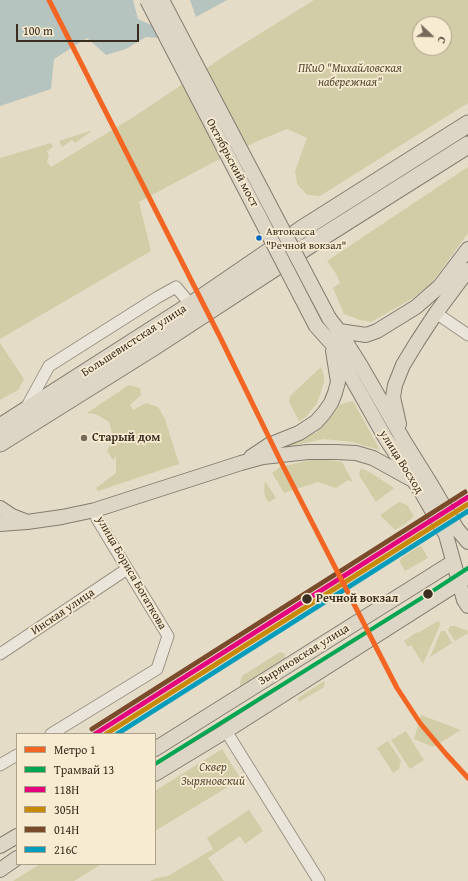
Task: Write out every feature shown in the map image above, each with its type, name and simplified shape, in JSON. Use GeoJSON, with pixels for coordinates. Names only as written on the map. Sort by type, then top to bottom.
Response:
{"type":"FeatureCollection","features":[{"type":"Feature","properties":{"kind":"highway","name":"Большевистская улица"},"geometry":{"type":"LineString","coordinates":[[0,427],[191,305],[302,229],[468,124]]}},
{"type":"Feature","properties":{"kind":"highway","name":"Большевистская улица"},"geometry":{"type":"LineString","coordinates":[[0,443],[161,342],[311,244],[468,146]]}},
{"type":"Feature","properties":{"kind":"main road","name":"Октябрьский мост"},"geometry":{"type":"LineString","coordinates":[[147,0],[316,326]]}},
{"type":"Feature","properties":{"kind":"main road","name":"Октябрьский мост"},"geometry":{"type":"LineString","coordinates":[[162,0],[328,318]]}},
{"type":"Feature","properties":{"kind":"main road"},"geometry":{"type":"LineString","coordinates":[[339,331],[366,335],[377,331],[416,307],[440,286],[468,249]]}},
{"type":"Feature","properties":{"kind":"main road"},"geometry":{"type":"LineString","coordinates":[[404,441],[393,397],[395,384],[416,342],[468,270]]}},
{"type":"Feature","properties":{"kind":"main road","name":"улица Восход"},"geometry":{"type":"LineString","coordinates":[[328,318],[339,331],[361,366],[404,441],[427,490],[451,532],[453,562],[464,580],[464,600],[468,606]]}},
{"type":"Feature","properties":{"kind":"main road","name":"улица Восход"},"geometry":{"type":"LineString","coordinates":[[316,326],[333,345],[386,439],[412,479],[427,490]]}},
{"type":"Feature","properties":{"kind":"main road"},"geometry":{"type":"LineString","coordinates":[[241,463],[269,445],[299,433],[316,422],[324,413],[331,403],[338,382],[333,345]]}},
{"type":"Feature","properties":{"kind":"main road"},"geometry":{"type":"LineString","coordinates":[[0,524],[62,517],[95,510],[263,457],[308,452],[356,453],[373,458],[412,479]]}},
{"type":"Feature","properties":{"kind":"main road"},"geometry":{"type":"LineString","coordinates":[[0,508],[12,516],[27,522]]}},
{"type":"Feature","properties":{"kind":"main road","name":"улица Восход"},"geometry":{"type":"LineString","coordinates":[[451,532],[468,542]]}},
{"type":"Feature","properties":{"kind":"main road","name":"Зыряновская улица"},"geometry":{"type":"LineString","coordinates":[[156,748],[453,562]]}},
{"type":"Feature","properties":{"kind":"main road","name":"Зыряновская улица"},"geometry":{"type":"LineString","coordinates":[[156,773],[226,731],[464,580]]}},
{"type":"Feature","properties":{"kind":"main road"},"geometry":{"type":"LineString","coordinates":[[411,588],[422,607]]}},
{"type":"Feature","properties":{"kind":"main road"},"geometry":{"type":"LineString","coordinates":[[0,846],[16,837]]}},
{"type":"Feature","properties":{"kind":"main road"},"geometry":{"type":"LineString","coordinates":[[0,870],[16,859]]}},
{"type":"Feature","properties":{"kind":"street"},"geometry":{"type":"LineString","coordinates":[[23,412],[49,366],[55,362],[176,287],[191,305]]}},
{"type":"Feature","properties":{"kind":"street"},"geometry":{"type":"LineString","coordinates":[[436,313],[468,335]]}},
{"type":"Feature","properties":{"kind":"street","name":"улица Бориса Богаткова"},"geometry":{"type":"LineString","coordinates":[[53,733],[157,668],[168,636],[97,519],[95,510]]}},
{"type":"Feature","properties":{"kind":"street","name":"Инская улица"},"geometry":{"type":"LineString","coordinates":[[0,654],[127,569]]}},
{"type":"Feature","properties":{"kind":"street"},"geometry":{"type":"LineString","coordinates":[[226,731],[319,881]]}},
{"type":"Feature","properties":{"kind":"street"},"geometry":{"type":"LineString","coordinates":[[0,765],[16,756]]}},
{"type":"Feature","properties":{"kind":"green space","name":"ПКиО \"Михайловская набережная\""},"geometry":{"type":"Polygon","coordinates":[[[314,0],[468,0],[468,103],[320,196],[307,195],[297,184],[295,171],[307,138],[287,129],[210,164],[139,202],[151,251],[0,339],[0,158],[51,143],[53,147],[47,151],[49,156],[47,162],[51,167],[132,118],[232,51],[314,0]]]}},
{"type":"Feature","properties":{"kind":"green space"},"geometry":{"type":"Polygon","coordinates":[[[93,130],[75,143],[72,140],[62,147],[59,141],[93,130]]]}},
{"type":"Feature","properties":{"kind":"green space"},"geometry":{"type":"Polygon","coordinates":[[[468,167],[468,233],[431,284],[413,298],[371,322],[360,320],[344,314],[333,288],[340,283],[335,272],[327,261],[468,167]]]}},
{"type":"Feature","properties":{"kind":"green space"},"geometry":{"type":"Polygon","coordinates":[[[0,343],[24,379],[18,390],[0,400],[0,343]]]}},
{"type":"Feature","properties":{"kind":"green space"},"geometry":{"type":"Polygon","coordinates":[[[321,367],[324,382],[317,403],[306,417],[299,421],[289,402],[290,396],[321,367]]]}},
{"type":"Feature","properties":{"kind":"green space"},"geometry":{"type":"Polygon","coordinates":[[[129,385],[140,388],[141,395],[130,405],[133,410],[146,403],[158,407],[165,419],[179,464],[98,491],[96,488],[116,473],[116,456],[113,460],[107,451],[112,433],[109,422],[95,414],[87,413],[129,385]]]}},
{"type":"Feature","properties":{"kind":"green space"},"geometry":{"type":"Polygon","coordinates":[[[353,401],[380,450],[352,442],[324,439],[282,448],[317,432],[341,404],[353,401]]]}},
{"type":"Feature","properties":{"kind":"green space"},"geometry":{"type":"Polygon","coordinates":[[[311,460],[342,462],[353,482],[348,480],[336,488],[318,482],[284,493],[272,473],[280,467],[311,460]]]}},
{"type":"Feature","properties":{"kind":"green space"},"geometry":{"type":"Polygon","coordinates":[[[361,468],[394,488],[376,502],[359,475],[361,468]]]}},
{"type":"Feature","properties":{"kind":"green space"},"geometry":{"type":"Polygon","coordinates":[[[265,481],[276,498],[269,502],[265,497],[265,481]]]}},
{"type":"Feature","properties":{"kind":"green space"},"geometry":{"type":"Polygon","coordinates":[[[399,502],[407,505],[414,516],[395,530],[380,515],[399,502]]]}},
{"type":"Feature","properties":{"kind":"green space"},"geometry":{"type":"Polygon","coordinates":[[[421,546],[428,558],[405,571],[400,562],[401,558],[421,546]]]}},
{"type":"Feature","properties":{"kind":"green space"},"geometry":{"type":"Polygon","coordinates":[[[438,621],[440,625],[423,664],[411,645],[408,647],[404,641],[438,621]]]}},
{"type":"Feature","properties":{"kind":"green space"},"geometry":{"type":"Polygon","coordinates":[[[450,626],[455,626],[468,631],[468,633],[455,641],[448,630],[450,626]]]}},
{"type":"Feature","properties":{"kind":"green space"},"geometry":{"type":"Polygon","coordinates":[[[441,631],[445,631],[452,643],[430,657],[441,631]]]}},
{"type":"Feature","properties":{"kind":"green space"},"geometry":{"type":"Polygon","coordinates":[[[280,652],[285,654],[284,662],[240,689],[242,676],[280,652]]]}},
{"type":"Feature","properties":{"kind":"green space"},"geometry":{"type":"Polygon","coordinates":[[[324,681],[325,684],[323,688],[299,702],[298,698],[324,681]]]}},
{"type":"Feature","properties":{"kind":"green space"},"geometry":{"type":"Polygon","coordinates":[[[421,715],[461,730],[433,747],[414,739],[421,715]]]}},
{"type":"Feature","properties":{"kind":"green space"},"geometry":{"type":"Polygon","coordinates":[[[406,731],[424,760],[410,769],[391,740],[406,731]]]}},
{"type":"Feature","properties":{"kind":"green space"},"geometry":{"type":"Polygon","coordinates":[[[388,741],[401,761],[399,769],[393,773],[377,748],[388,741]]]}},
{"type":"Feature","properties":{"kind":"green space","name":"Cквер Зыряновский"},"geometry":{"type":"Polygon","coordinates":[[[222,749],[241,779],[156,830],[156,790],[222,749]]]}},
{"type":"Feature","properties":{"kind":"green space"},"geometry":{"type":"Polygon","coordinates":[[[249,810],[263,831],[245,844],[240,836],[208,858],[224,881],[150,881],[168,876],[213,849],[207,838],[249,810]]]}},
{"type":"Feature","properties":{"kind":"green space"},"geometry":{"type":"Polygon","coordinates":[[[38,865],[100,865],[74,881],[13,881],[38,865]]]}},
{"type":"Feature","properties":{"kind":"shaded area"},"geometry":{"type":"Polygon","coordinates":[[[0,0],[133,0],[138,19],[153,26],[163,38],[146,37],[126,49],[106,55],[87,38],[54,59],[51,89],[0,106],[0,0]]]}},
{"type":"Feature","properties":{"kind":"shaded area"},"geometry":{"type":"Polygon","coordinates":[[[190,0],[227,0],[196,17],[190,0]]]}},
{"type":"Feature","properties":{"kind":"metro line","name":"1"},"geometry":{"type":"LineString","coordinates":[[49,0],[220,337],[280,460],[397,688],[420,723],[468,778]]}},
{"type":"Feature","properties":{"kind":"tram line","name":"13"},"geometry":{"type":"LineString","coordinates":[[156,763],[468,568]]}},
{"type":"Feature","properties":{"kind":"transit line","name":"014Н"},"geometry":{"type":"LineString","coordinates":[[92,729],[465,492]]}},
{"type":"Feature","properties":{"kind":"transit line","name":"118Н"},"geometry":{"type":"LineString","coordinates":[[97,733],[468,497]]}},
{"type":"Feature","properties":{"kind":"transit line","name":"305Н"},"geometry":{"type":"LineString","coordinates":[[108,733],[468,504]]}},
{"type":"Feature","properties":{"kind":"transit line","name":"216С"},"geometry":{"type":"LineString","coordinates":[[119,733],[468,511]]}},
{"type":"Feature","properties":{"kind":"place","name":"Автокасса \"Речной вокзал\""},"geometry":{"type":"Point","coordinates":[259,238]}},
{"type":"Feature","properties":{"kind":"place","name":"Старый дом"},"geometry":{"type":"Point","coordinates":[84,438]}},
{"type":"Feature","properties":{"kind":"place","name":"Речной вокзал"},"geometry":{"type":"Point","coordinates":[307,599]}}]}
